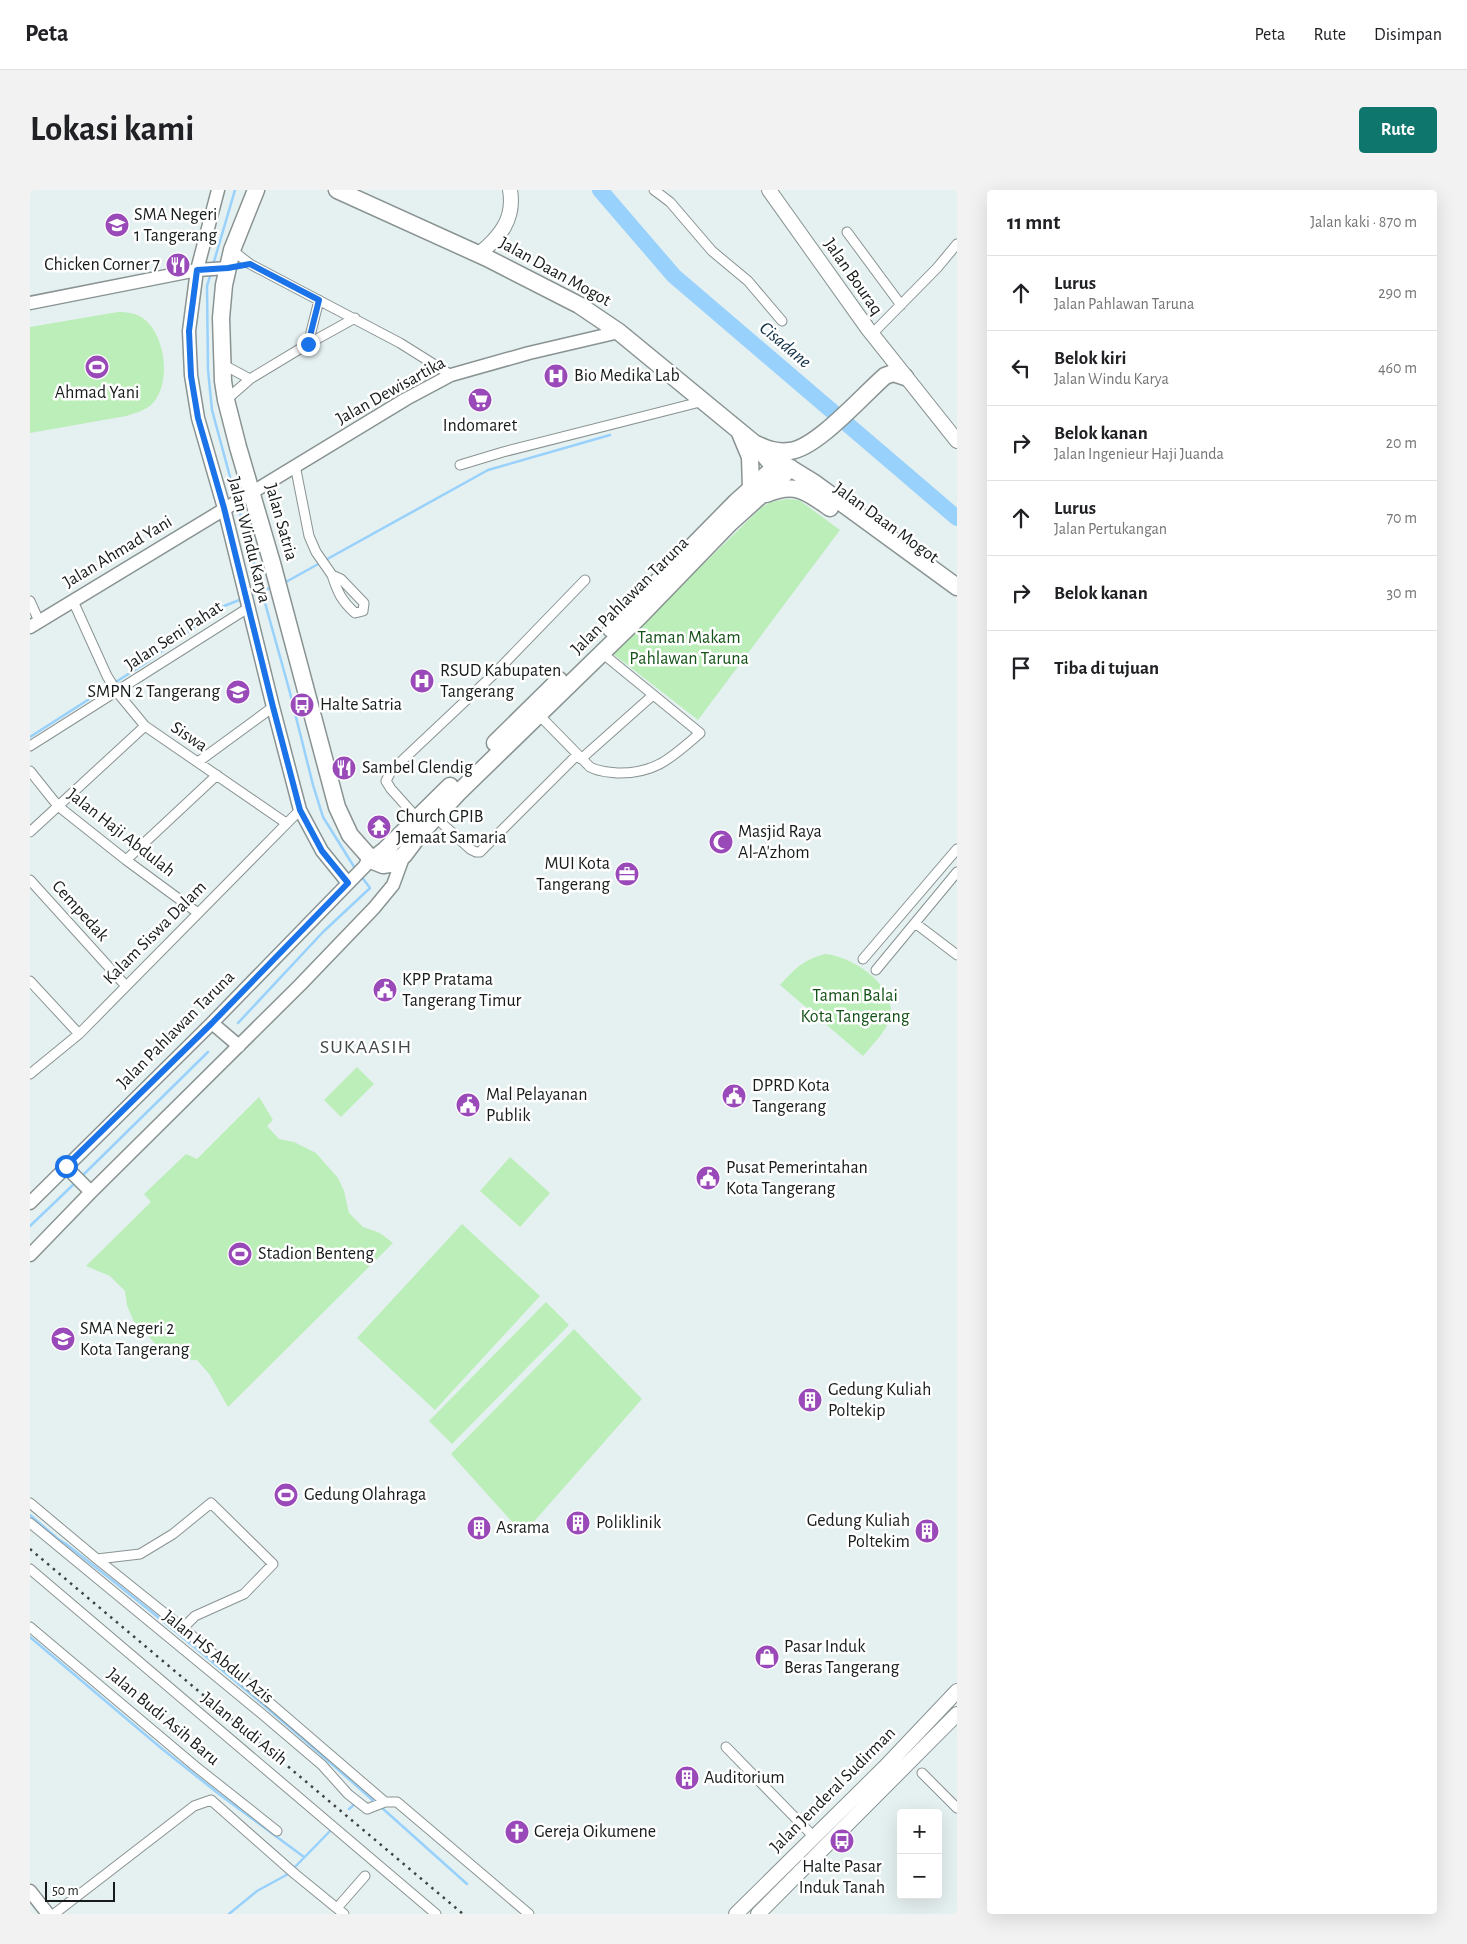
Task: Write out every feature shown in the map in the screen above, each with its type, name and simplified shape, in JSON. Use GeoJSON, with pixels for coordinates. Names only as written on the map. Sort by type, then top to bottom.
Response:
{"type":"FeatureCollection","features":[{"type":"Feature","properties":{"kind":"highway","name":"Jalan Satria"},"geometry":{"type":"LineString","coordinates":[[256,190],[226,268],[222,311],[222,364],[226,400],[249,493],[278,584],[338,808],[350,835],[367,861]]}},
{"type":"Feature","properties":{"kind":"highway","name":"Jalan Daan Mogot"},"geometry":{"type":"LineString","coordinates":[[337,190],[478,254],[579,305],[619,332],[738,429],[754,443],[776,474],[782,465],[791,468],[957,587]]}},
{"type":"Feature","properties":{"kind":"highway"},"geometry":{"type":"LineString","coordinates":[[813,482],[807,463],[808,453],[815,441],[889,373],[908,380]]}},
{"type":"Feature","properties":{"kind":"highway"},"geometry":{"type":"LineString","coordinates":[[738,429],[750,457],[755,492]]}},
{"type":"Feature","properties":{"kind":"highway"},"geometry":{"type":"LineString","coordinates":[[754,443],[780,452],[791,451],[815,441]]}},
{"type":"Feature","properties":{"kind":"highway","name":"Jalan Pahlawan Taruna"},"geometry":{"type":"LineString","coordinates":[[367,861],[382,854],[624,616],[776,474]]}},
{"type":"Feature","properties":{"kind":"highway","name":"Jalan Daan Mogot"},"geometry":{"type":"LineString","coordinates":[[755,492],[789,488],[805,490],[957,599]]}},
{"type":"Feature","properties":{"kind":"highway","name":"Jalan Pahlawan Taruna"},"geometry":{"type":"LineString","coordinates":[[404,855],[435,817],[539,716],[730,524],[755,492]]}},
{"type":"Feature","properties":{"kind":"highway"},"geometry":{"type":"LineString","coordinates":[[367,861],[390,864],[404,855]]}},
{"type":"Feature","properties":{"kind":"main road","name":"Jalan Windu Karya"},"geometry":{"type":"LineString","coordinates":[[218,190],[198,270],[189,331],[191,376],[198,418],[225,507],[300,810],[322,851],[350,881]]}},
{"type":"Feature","properties":{"kind":"main road"},"geometry":{"type":"LineString","coordinates":[[478,254],[494,242],[511,214],[512,200],[510,190]]}},
{"type":"Feature","properties":{"kind":"main road","name":"Jalan Bouraq"},"geometry":{"type":"LineString","coordinates":[[769,190],[872,334],[957,441]]}},
{"type":"Feature","properties":{"kind":"main road"},"geometry":{"type":"LineString","coordinates":[[30,303],[198,270],[226,268]]}},
{"type":"Feature","properties":{"kind":"main road","name":"Jalan Dewisartika"},"geometry":{"type":"LineString","coordinates":[[225,507],[406,399],[452,375],[529,353],[619,332]]}},
{"type":"Feature","properties":{"kind":"main road","name":"Jalan Ahmad Yani"},"geometry":{"type":"LineString","coordinates":[[34,624],[225,507]]}},
{"type":"Feature","properties":{"kind":"main road","name":"Jalan Pahlawan Taruna"},"geometry":{"type":"LineString","coordinates":[[30,1255],[88,1189],[239,1046],[374,908],[393,885],[404,855]]}},
{"type":"Feature","properties":{"kind":"main road","name":"Jalan Pahlawan Taruna"},"geometry":{"type":"LineString","coordinates":[[30,1203],[69,1169],[350,881],[367,861]]}},
{"type":"Feature","properties":{"kind":"main road"},"geometry":{"type":"LineString","coordinates":[[212,1023],[239,1046]]}},
{"type":"Feature","properties":{"kind":"main road"},"geometry":{"type":"LineString","coordinates":[[69,1169],[88,1189]]}},
{"type":"Feature","properties":{"kind":"main road","name":"Jalan Jenderal Sudirman"},"geometry":{"type":"LineString","coordinates":[[736,1914],[885,1767],[957,1692]]}},
{"type":"Feature","properties":{"kind":"main road","name":"Jalan Jenderal Sudirman"},"geometry":{"type":"LineString","coordinates":[[758,1914],[957,1714]]}},
{"type":"Feature","properties":{"kind":"main road"},"geometry":{"type":"LineString","coordinates":[[30,1891],[48,1914]]}},
{"type":"Feature","properties":{"kind":"street"},"geometry":{"type":"LineString","coordinates":[[654,190],[670,202],[712,250],[748,281],[782,321]]}},
{"type":"Feature","properties":{"kind":"street"},"geometry":{"type":"LineString","coordinates":[[847,232],[901,305]]}},
{"type":"Feature","properties":{"kind":"street"},"geometry":{"type":"LineString","coordinates":[[872,334],[957,244]]}},
{"type":"Feature","properties":{"kind":"street"},"geometry":{"type":"LineString","coordinates":[[232,250],[250,264],[354,318],[428,359],[452,375]]}},
{"type":"Feature","properties":{"kind":"street"},"geometry":{"type":"LineString","coordinates":[[226,268],[250,264]]}},
{"type":"Feature","properties":{"kind":"street"},"geometry":{"type":"LineString","coordinates":[[308,344],[319,300]]}},
{"type":"Feature","properties":{"kind":"street"},"geometry":{"type":"LineString","coordinates":[[226,400],[250,379],[354,318]]}},
{"type":"Feature","properties":{"kind":"street"},"geometry":{"type":"LineString","coordinates":[[222,364],[250,379]]}},
{"type":"Feature","properties":{"kind":"street"},"geometry":{"type":"LineString","coordinates":[[460,465],[503,452],[705,401]]}},
{"type":"Feature","properties":{"kind":"street"},"geometry":{"type":"LineString","coordinates":[[298,464],[296,470],[309,536],[324,566],[332,575]]}},
{"type":"Feature","properties":{"kind":"street"},"geometry":{"type":"LineString","coordinates":[[417,818],[386,781],[391,770],[495,672],[585,580]]}},
{"type":"Feature","properties":{"kind":"street"},"geometry":{"type":"LineString","coordinates":[[30,601],[34,624]]}},
{"type":"Feature","properties":{"kind":"street","name":"Siswa"},"geometry":{"type":"LineString","coordinates":[[73,601],[107,676],[145,726],[286,823]]}},
{"type":"Feature","properties":{"kind":"street","name":"Jalan Seni Pahat"},"geometry":{"type":"LineString","coordinates":[[30,746],[248,606]]}},
{"type":"Feature","properties":{"kind":"street"},"geometry":{"type":"LineString","coordinates":[[539,716],[590,767],[601,772],[640,772],[659,766],[700,733],[602,653]]}},
{"type":"Feature","properties":{"kind":"street"},"geometry":{"type":"LineString","coordinates":[[435,817],[470,849],[480,852],[579,757],[653,695]]}},
{"type":"Feature","properties":{"kind":"street"},"geometry":{"type":"LineString","coordinates":[[198,762],[273,707]]}},
{"type":"Feature","properties":{"kind":"street"},"geometry":{"type":"LineString","coordinates":[[30,832],[145,726]]}},
{"type":"Feature","properties":{"kind":"street","name":"Jalan Haji Abdulah"},"geometry":{"type":"LineString","coordinates":[[30,771],[58,806],[126,860],[198,913]]}},
{"type":"Feature","properties":{"kind":"street"},"geometry":{"type":"LineString","coordinates":[[126,860],[216,775]]}},
{"type":"Feature","properties":{"kind":"street","name":"Kalam Siswa Dalam"},"geometry":{"type":"LineString","coordinates":[[30,1074],[79,1034],[300,810]]}},
{"type":"Feature","properties":{"kind":"street"},"geometry":{"type":"LineString","coordinates":[[863,959],[957,849]]}},
{"type":"Feature","properties":{"kind":"street"},"geometry":{"type":"LineString","coordinates":[[876,970],[957,872]]}},
{"type":"Feature","properties":{"kind":"street","name":"Cempedak"},"geometry":{"type":"LineString","coordinates":[[30,880],[126,986]]}},
{"type":"Feature","properties":{"kind":"street"},"geometry":{"type":"LineString","coordinates":[[915,923],[957,955]]}},
{"type":"Feature","properties":{"kind":"street"},"geometry":{"type":"LineString","coordinates":[[30,981],[79,1034]]}},
{"type":"Feature","properties":{"kind":"street"},"geometry":{"type":"LineString","coordinates":[[30,1503],[183,1628],[348,1771],[382,1803],[397,1802],[529,1914]]}},
{"type":"Feature","properties":{"kind":"street"},"geometry":{"type":"LineString","coordinates":[[97,1559],[140,1554],[173,1534],[211,1503],[272,1564],[244,1594],[196,1616],[183,1628]]}},
{"type":"Feature","properties":{"kind":"street","name":"Jalan HS Abdul Azis"},"geometry":{"type":"LineString","coordinates":[[30,1523],[322,1764],[348,1794],[367,1809],[382,1803]]}},
{"type":"Feature","properties":{"kind":"street"},"geometry":{"type":"LineString","coordinates":[[66,1553],[78,1544]]}},
{"type":"Feature","properties":{"kind":"street","name":"Jalan Budi Asih"},"geometry":{"type":"LineString","coordinates":[[30,1569],[436,1914]]}},
{"type":"Feature","properties":{"kind":"street","name":"Jalan Budi Asih Baru"},"geometry":{"type":"LineString","coordinates":[[30,1626],[196,1766],[277,1831]]}},
{"type":"Feature","properties":{"kind":"street"},"geometry":{"type":"LineString","coordinates":[[262,1713],[271,1705]]}},
{"type":"Feature","properties":{"kind":"street"},"geometry":{"type":"LineString","coordinates":[[274,1724],[283,1715]]}},
{"type":"Feature","properties":{"kind":"street"},"geometry":{"type":"LineString","coordinates":[[726,1747],[813,1836]]}},
{"type":"Feature","properties":{"kind":"street"},"geometry":{"type":"LineString","coordinates":[[322,1764],[330,1756]]}},
{"type":"Feature","properties":{"kind":"street"},"geometry":{"type":"LineString","coordinates":[[338,1781],[348,1771]]}},
{"type":"Feature","properties":{"kind":"street"},"geometry":{"type":"LineString","coordinates":[[922,1772],[957,1808]]}},
{"type":"Feature","properties":{"kind":"street"},"geometry":{"type":"LineString","coordinates":[[54,1914],[194,1806],[211,1800],[295,1874],[341,1911],[365,1876]]}},
{"type":"Feature","properties":{"kind":"green space","name":"Ahmad Yani"},"geometry":{"type":"Polygon","coordinates":[[[118,312],[138,315],[151,327],[157,337],[164,361],[162,386],[158,396],[148,407],[126,416],[30,433],[30,327],[118,312]]]}},
{"type":"Feature","properties":{"kind":"green space","name":"Taman Makam Pahlawan Taruna"},"geometry":{"type":"Polygon","coordinates":[[[787,499],[799,500],[840,530],[698,720],[612,653],[762,507],[771,502],[787,499]]]}},
{"type":"Feature","properties":{"kind":"green space","name":"Taman Balai Kota Tangerang"},"geometry":{"type":"Polygon","coordinates":[[[825,954],[848,960],[860,967],[880,984],[887,995],[891,1006],[890,1018],[878,1038],[863,1056],[780,985],[805,962],[825,954]]]}},
{"type":"Feature","properties":{"kind":"green space"},"geometry":{"type":"Polygon","coordinates":[[[357,1067],[374,1084],[341,1117],[324,1100],[357,1067]]]}},
{"type":"Feature","properties":{"kind":"green space","name":"Stadion Benteng"},"geometry":{"type":"Polygon","coordinates":[[[259,1097],[273,1120],[267,1126],[279,1139],[294,1142],[316,1153],[338,1178],[344,1191],[349,1213],[363,1227],[380,1233],[393,1243],[228,1407],[210,1375],[197,1360],[182,1359],[163,1352],[133,1320],[127,1305],[125,1291],[110,1276],[86,1266],[151,1202],[144,1194],[186,1154],[197,1159],[259,1097]]]}},
{"type":"Feature","properties":{"kind":"green space"},"geometry":{"type":"Polygon","coordinates":[[[510,1157],[550,1193],[520,1227],[480,1191],[510,1157]]]}},
{"type":"Feature","properties":{"kind":"green space"},"geometry":{"type":"Polygon","coordinates":[[[462,1224],[540,1296],[435,1410],[357,1338],[462,1224]]]}},
{"type":"Feature","properties":{"kind":"green space"},"geometry":{"type":"Polygon","coordinates":[[[546,1302],[569,1325],[452,1444],[429,1421],[546,1302]]]}},
{"type":"Feature","properties":{"kind":"green space"},"geometry":{"type":"Polygon","coordinates":[[[574,1329],[642,1399],[523,1534],[451,1454],[574,1329]]]}},
{"type":"Feature","properties":{"kind":"waterway"},"geometry":{"type":"LineString","coordinates":[[213,265],[235,190]]}},
{"type":"Feature","properties":{"kind":"waterway","name":"Cisadane"},"geometry":{"type":"LineString","coordinates":[[600,190],[674,276],[957,518]]}},
{"type":"Feature","properties":{"kind":"waterway"},"geometry":{"type":"LineString","coordinates":[[211,273],[207,286],[208,370],[212,410],[236,499]]}},
{"type":"Feature","properties":{"kind":"waterway"},"geometry":{"type":"LineString","coordinates":[[284,583],[488,470],[610,435]]}},
{"type":"Feature","properties":{"kind":"waterway"},"geometry":{"type":"LineString","coordinates":[[238,506],[323,817],[356,870]]}},
{"type":"Feature","properties":{"kind":"waterway"},"geometry":{"type":"LineString","coordinates":[[249,596],[272,587]]}},
{"type":"Feature","properties":{"kind":"waterway"},"geometry":{"type":"LineString","coordinates":[[30,737],[144,664],[224,606],[242,599]]}},
{"type":"Feature","properties":{"kind":"waterway"},"geometry":{"type":"LineString","coordinates":[[238,1023],[323,932],[370,888],[361,876]]}},
{"type":"Feature","properties":{"kind":"waterway"},"geometry":{"type":"LineString","coordinates":[[81,1177],[208,1052]]}},
{"type":"Feature","properties":{"kind":"waterway"},"geometry":{"type":"LineString","coordinates":[[30,1226],[75,1183]]}},
{"type":"Feature","properties":{"kind":"waterway"},"geometry":{"type":"LineString","coordinates":[[30,1515],[224,1671],[377,1804]]}},
{"type":"Feature","properties":{"kind":"waterway"},"geometry":{"type":"LineString","coordinates":[[30,1637],[161,1748],[304,1857]]}},
{"type":"Feature","properties":{"kind":"waterway"},"geometry":{"type":"LineString","coordinates":[[349,1809],[356,1803]]}},
{"type":"Feature","properties":{"kind":"waterway"},"geometry":{"type":"LineString","coordinates":[[381,1807],[467,1884]]}},
{"type":"Feature","properties":{"kind":"waterway"},"geometry":{"type":"LineString","coordinates":[[293,1869],[332,1829]]}},
{"type":"Feature","properties":{"kind":"waterway"},"geometry":{"type":"LineString","coordinates":[[229,1914],[257,1891],[290,1873]]}},
{"type":"Feature","properties":{"kind":"railway"},"geometry":{"type":"LineString","coordinates":[[30,1549],[463,1914]]}},
{"type":"Feature","properties":{"kind":"place","name":"SMA Negeri 1 Tangerang"},"geometry":{"type":"Point","coordinates":[117,225]}},
{"type":"Feature","properties":{"kind":"place","name":"Chicken Corner 7"},"geometry":{"type":"Point","coordinates":[178,265]}},
{"type":"Feature","properties":{"kind":"place","name":"Ahmad Yani"},"geometry":{"type":"Point","coordinates":[97,367]}},
{"type":"Feature","properties":{"kind":"place","name":"Bio Medika Lab"},"geometry":{"type":"Point","coordinates":[556,376]}},
{"type":"Feature","properties":{"kind":"place","name":"Indomaret"},"geometry":{"type":"Point","coordinates":[480,400]}},
{"type":"Feature","properties":{"kind":"place","name":"RSUD Kabupaten Tangerang"},"geometry":{"type":"Point","coordinates":[422,681]}},
{"type":"Feature","properties":{"kind":"place","name":"SMPN 2 Tangerang"},"geometry":{"type":"Point","coordinates":[238,692]}},
{"type":"Feature","properties":{"kind":"place","name":"Halte Satria"},"geometry":{"type":"Point","coordinates":[302,705]}},
{"type":"Feature","properties":{"kind":"place","name":"Sambel Glendig"},"geometry":{"type":"Point","coordinates":[344,768]}},
{"type":"Feature","properties":{"kind":"place","name":"Church GPIB Jemaat Samaria"},"geometry":{"type":"Point","coordinates":[379,827]}},
{"type":"Feature","properties":{"kind":"place","name":"Masjid Raya Al-A'zhom"},"geometry":{"type":"Point","coordinates":[721,842]}},
{"type":"Feature","properties":{"kind":"place","name":"MUI Kota Tangerang"},"geometry":{"type":"Point","coordinates":[627,874]}},
{"type":"Feature","properties":{"kind":"place","name":"KPP Pratama Tangerang Timur"},"geometry":{"type":"Point","coordinates":[385,990]}},
{"type":"Feature","properties":{"kind":"place","name":"DPRD Kota Tangerang"},"geometry":{"type":"Point","coordinates":[734,1096]}},
{"type":"Feature","properties":{"kind":"place","name":"Mal Pelayanan Publik"},"geometry":{"type":"Point","coordinates":[468,1105]}},
{"type":"Feature","properties":{"kind":"place","name":"Pusat Pemerintahan Kota Tangerang"},"geometry":{"type":"Point","coordinates":[708,1178]}},
{"type":"Feature","properties":{"kind":"place","name":"Stadion Benteng"},"geometry":{"type":"Point","coordinates":[240,1254]}},
{"type":"Feature","properties":{"kind":"place","name":"SMA Negeri 2 Kota Tangerang"},"geometry":{"type":"Point","coordinates":[63,1339]}},
{"type":"Feature","properties":{"kind":"place","name":"Gedung Kuliah Poltekip"},"geometry":{"type":"Point","coordinates":[810,1400]}},
{"type":"Feature","properties":{"kind":"place","name":"Gedung Olahraga"},"geometry":{"type":"Point","coordinates":[286,1495]}},
{"type":"Feature","properties":{"kind":"place","name":"Poliklinik"},"geometry":{"type":"Point","coordinates":[578,1523]}},
{"type":"Feature","properties":{"kind":"place","name":"Asrama"},"geometry":{"type":"Point","coordinates":[479,1528]}},
{"type":"Feature","properties":{"kind":"place","name":"Gedung Kuliah Poltekim"},"geometry":{"type":"Point","coordinates":[927,1531]}},
{"type":"Feature","properties":{"kind":"place","name":"Pasar Induk Beras Tangerang"},"geometry":{"type":"Point","coordinates":[767,1657]}},
{"type":"Feature","properties":{"kind":"place","name":"Auditorium"},"geometry":{"type":"Point","coordinates":[687,1778]}},
{"type":"Feature","properties":{"kind":"place","name":"Gereja Oikumene"},"geometry":{"type":"Point","coordinates":[517,1832]}},
{"type":"Feature","properties":{"kind":"place","name":"Halte Pasar Induk Tanah"},"geometry":{"type":"Point","coordinates":[842,1841]}},
{"type":"Feature","properties":{"kind":"district","name":"SUKAASIH"},"geometry":{"type":"Point","coordinates":[366,1047]}},
{"type":"Feature","properties":{"kind":"route"},"geometry":{"type":"LineString","coordinates":[[66,1166],[212,1023],[348,883],[322,851],[300,810],[224,508],[198,418],[191,376],[189,331],[197,270],[250,264],[319,300],[308,344]]}}]}
